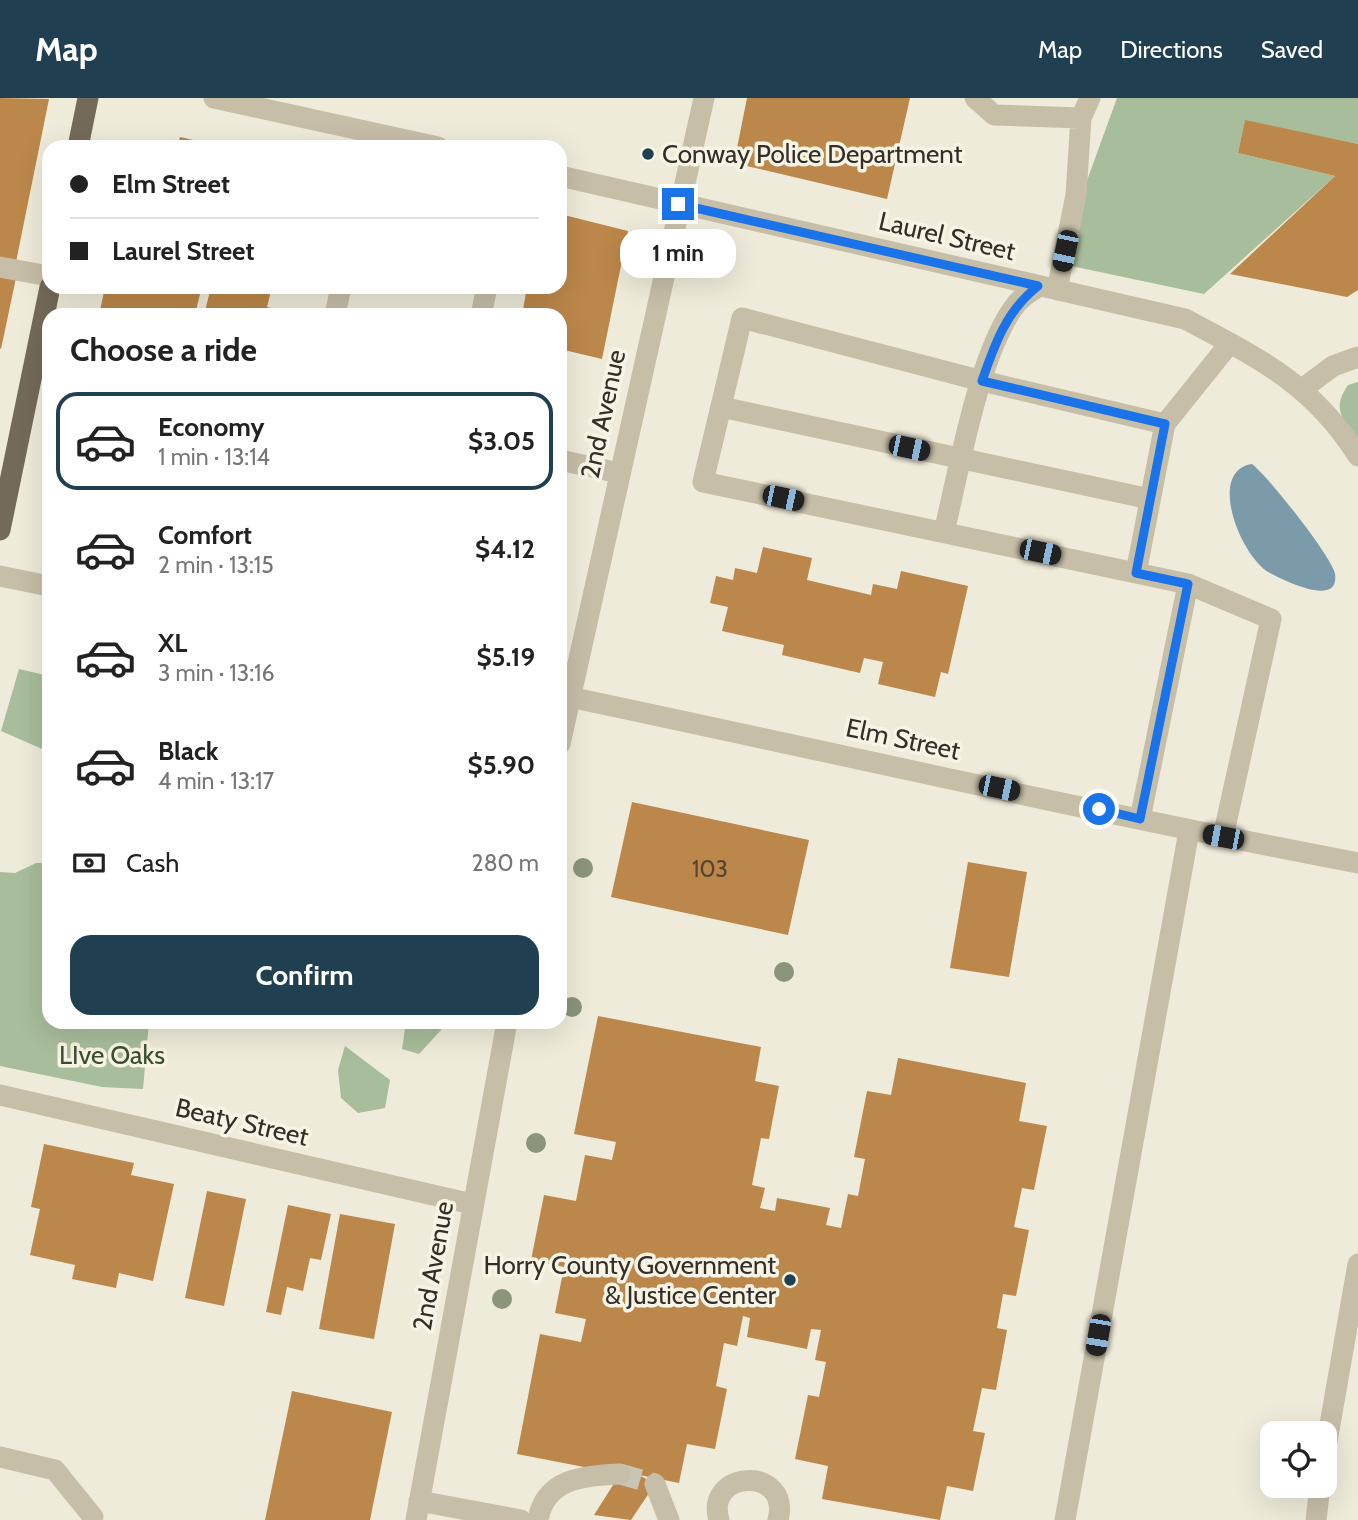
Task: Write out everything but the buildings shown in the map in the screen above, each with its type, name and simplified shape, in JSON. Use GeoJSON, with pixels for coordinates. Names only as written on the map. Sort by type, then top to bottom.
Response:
{"type":"FeatureCollection","features":[{"type":"Feature","properties":{"kind":"main road"},"geometry":{"type":"LineString","coordinates":[[79,140],[88,98]]}},
{"type":"Feature","properties":{"kind":"main road"},"geometry":{"type":"LineString","coordinates":[[0,530],[42,326]]}},
{"type":"Feature","properties":{"kind":"street"},"geometry":{"type":"LineString","coordinates":[[214,98],[314,108],[371,139]]}},
{"type":"Feature","properties":{"kind":"street","name":"2nd Avenue"},"geometry":{"type":"LineString","coordinates":[[567,684],[704,98]]}},
{"type":"Feature","properties":{"kind":"street"},"geometry":{"type":"LineString","coordinates":[[975,98],[994,116],[1081,118]]}},
{"type":"Feature","properties":{"kind":"street"},"geometry":{"type":"LineString","coordinates":[[944,532],[982,381],[997,338],[1018,302],[1048,288],[1076,195],[1081,118],[1090,98]]}},
{"type":"Feature","properties":{"kind":"street","name":"Laurel Street"},"geometry":{"type":"LineString","coordinates":[[567,178],[1185,319],[1275,367],[1336,422],[1358,456]]}},
{"type":"Feature","properties":{"kind":"street"},"geometry":{"type":"LineString","coordinates":[[0,267],[42,275]]}},
{"type":"Feature","properties":{"kind":"street"},"geometry":{"type":"LineString","coordinates":[[1165,424],[982,381],[742,318],[703,482],[1188,584],[1271,619],[1223,837]]}},
{"type":"Feature","properties":{"kind":"street"},"geometry":{"type":"LineString","coordinates":[[1136,573],[1165,424],[1230,343]]}},
{"type":"Feature","properties":{"kind":"street"},"geometry":{"type":"LineString","coordinates":[[1301,390],[1333,366],[1358,357]]}},
{"type":"Feature","properties":{"kind":"street"},"geometry":{"type":"LineString","coordinates":[[721,407],[1150,499]]}},
{"type":"Feature","properties":{"kind":"street"},"geometry":{"type":"LineString","coordinates":[[567,462],[618,473]]}},
{"type":"Feature","properties":{"kind":"street"},"geometry":{"type":"LineString","coordinates":[[0,576],[42,585]]}},
{"type":"Feature","properties":{"kind":"street"},"geometry":{"type":"LineString","coordinates":[[1140,819],[1188,584]]}},
{"type":"Feature","properties":{"kind":"street","name":"Elm Street"},"geometry":{"type":"LineString","coordinates":[[567,697],[1189,831],[1358,863]]}},
{"type":"Feature","properties":{"kind":"street"},"geometry":{"type":"LineString","coordinates":[[1065,1520],[1189,831]]}},
{"type":"Feature","properties":{"kind":"street","name":"2nd Avenue"},"geometry":{"type":"LineString","coordinates":[[418,1510],[506,1029]]}},
{"type":"Feature","properties":{"kind":"street","name":"Beaty Street"},"geometry":{"type":"LineString","coordinates":[[0,1095],[472,1204]]}},
{"type":"Feature","properties":{"kind":"street"},"geometry":{"type":"LineString","coordinates":[[1331,1421],[1358,1264]]}},
{"type":"Feature","properties":{"kind":"street"},"geometry":{"type":"LineString","coordinates":[[0,1457],[55,1470],[93,1517]]}},
{"type":"Feature","properties":{"kind":"street"},"geometry":{"type":"LineString","coordinates":[[538,1520],[540,1506],[547,1494],[565,1482],[587,1476],[620,1474]]}},
{"type":"Feature","properties":{"kind":"street"},"geometry":{"type":"LineString","coordinates":[[719,1520],[718,1503],[722,1494],[738,1481],[748,1479],[768,1486],[775,1493],[779,1503],[778,1520]]}},
{"type":"Feature","properties":{"kind":"street"},"geometry":{"type":"LineString","coordinates":[[655,1485],[669,1520]]}},
{"type":"Feature","properties":{"kind":"street"},"geometry":{"type":"LineString","coordinates":[[1316,1520],[1319,1498]]}},
{"type":"Feature","properties":{"kind":"street"},"geometry":{"type":"LineString","coordinates":[[418,1510],[519,1520]]}},
{"type":"Feature","properties":{"kind":"green space"},"geometry":{"type":"Polygon","coordinates":[[[1117,98],[1358,98],[1358,144],[1245,121],[1238,153],[1335,176],[1204,294],[1057,263],[1117,98]]]}},
{"type":"Feature","properties":{"kind":"green space"},"geometry":{"type":"Polygon","coordinates":[[[1358,382],[1358,441],[1341,414],[1340,401],[1348,385],[1358,382]]]}},
{"type":"Feature","properties":{"kind":"green space"},"geometry":{"type":"Polygon","coordinates":[[[19,669],[42,674],[42,749],[1,731],[19,669]]]}},
{"type":"Feature","properties":{"kind":"green space","name":"LIve Oaks"},"geometry":{"type":"Polygon","coordinates":[[[42,863],[42,1029],[148,1029],[143,1089],[102,1087],[0,1066],[0,872],[15,873],[42,863]]]}},
{"type":"Feature","properties":{"kind":"green space"},"geometry":{"type":"Polygon","coordinates":[[[405,1029],[441,1029],[419,1054],[402,1049],[405,1029]]]}},
{"type":"Feature","properties":{"kind":"green space"},"geometry":{"type":"Polygon","coordinates":[[[345,1046],[390,1080],[385,1108],[358,1113],[341,1098],[338,1070],[345,1046]]]}},
{"type":"Feature","properties":{"kind":"water"},"geometry":{"type":"Polygon","coordinates":[[[1252,464],[1284,499],[1331,565],[1335,574],[1334,584],[1328,589],[1308,589],[1276,576],[1259,564],[1248,551],[1239,534],[1230,498],[1231,482],[1238,470],[1252,464]]]}},
{"type":"Feature","properties":{"kind":"tunnel"},"geometry":{"type":"LineString","coordinates":[[620,1474],[655,1484]]}},
{"type":"Feature","properties":{"kind":"place","name":"Conway Police Department"},"geometry":{"type":"Point","coordinates":[648,154]}},
{"type":"Feature","properties":{"kind":"place","name":"Horry County Government & Justice Center"},"geometry":{"type":"Point","coordinates":[790,1280]}},
{"type":"Feature","properties":{"kind":"route"},"geometry":{"type":"LineString","coordinates":[[678,204],[1038,286],[1018,302],[997,338],[982,381],[1165,424],[1136,573],[1188,584],[1140,819],[1099,809]]}}]}
